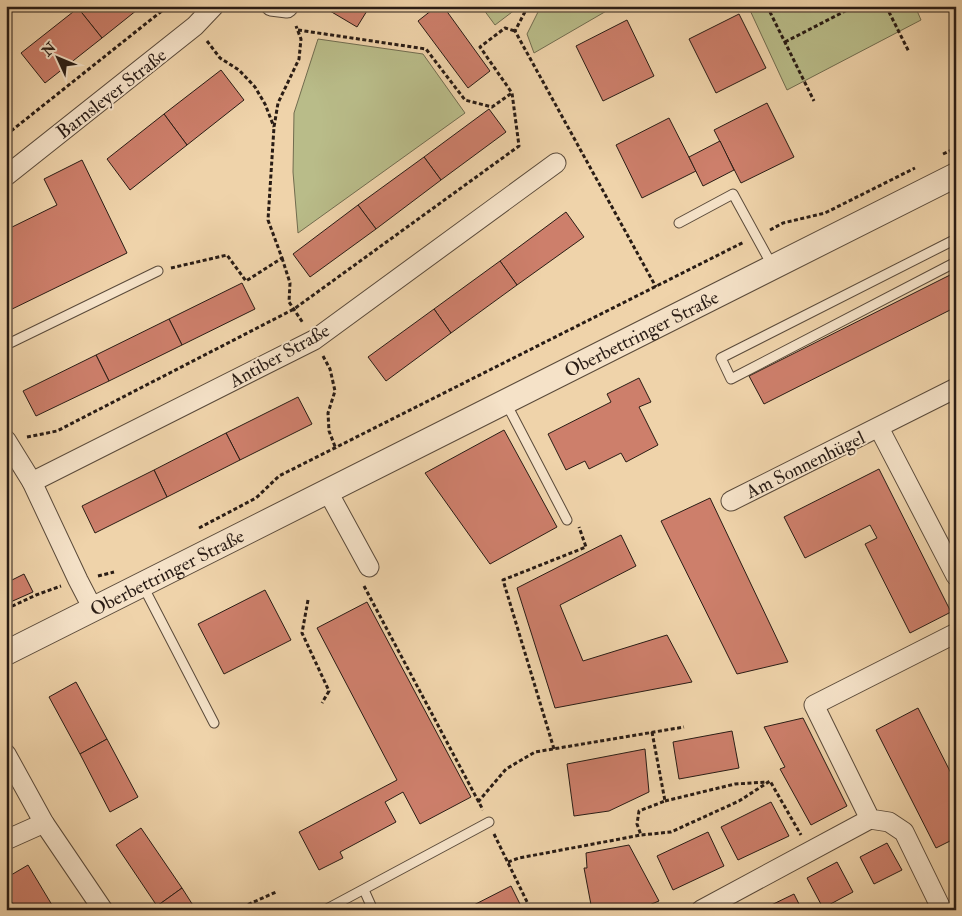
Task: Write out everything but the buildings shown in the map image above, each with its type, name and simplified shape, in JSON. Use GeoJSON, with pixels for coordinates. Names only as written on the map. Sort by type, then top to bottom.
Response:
{"type":"FeatureCollection","features":[{"type":"Feature","properties":{"kind":"street","name":"Barnsleyer Straße"},"geometry":{"type":"LineString","coordinates":[[6,176],[195,26],[214,6]]}},
{"type":"Feature","properties":{"kind":"street","name":"Antiber Straße"},"geometry":{"type":"LineString","coordinates":[[32,482],[314,340],[556,163]]}},
{"type":"Feature","properties":{"kind":"street","name":"Oberbettringer Straße"},"geometry":{"type":"LineString","coordinates":[[6,653],[956,175]]}},
{"type":"Feature","properties":{"kind":"street","name":"Am Sonnenhügel"},"geometry":{"type":"LineString","coordinates":[[731,500],[956,388]]}},
{"type":"Feature","properties":{"kind":"street","name":"Am Sonnenhügel"},"geometry":{"type":"LineString","coordinates":[[879,428],[956,576]]}},
{"type":"Feature","properties":{"kind":"street"},"geometry":{"type":"LineString","coordinates":[[6,440],[32,482],[93,609]]}},
{"type":"Feature","properties":{"kind":"street"},"geometry":{"type":"LineString","coordinates":[[328,492],[366,575]]}},
{"type":"Feature","properties":{"kind":"street"},"geometry":{"type":"LineString","coordinates":[[870,819],[814,705],[956,633]]}},
{"type":"Feature","properties":{"kind":"street"},"geometry":{"type":"LineString","coordinates":[[6,754],[44,823],[103,910]]}},
{"type":"Feature","properties":{"kind":"street"},"geometry":{"type":"LineString","coordinates":[[701,910],[870,819],[888,822],[904,832],[942,910]]}},
{"type":"Feature","properties":{"kind":"street"},"geometry":{"type":"LineString","coordinates":[[6,840],[44,823]]}},
{"type":"Feature","properties":{"kind":"lane"},"geometry":{"type":"LineString","coordinates":[[679,223],[733,194],[773,268]]}},
{"type":"Feature","properties":{"kind":"lane"},"geometry":{"type":"LineString","coordinates":[[956,239],[721,358],[731,379],[956,262]]}},
{"type":"Feature","properties":{"kind":"lane"},"geometry":{"type":"LineString","coordinates":[[6,345],[158,272]]}},
{"type":"Feature","properties":{"kind":"lane"},"geometry":{"type":"LineString","coordinates":[[505,402],[568,520]]}},
{"type":"Feature","properties":{"kind":"lane"},"geometry":{"type":"LineString","coordinates":[[143,584],[214,724]]}},
{"type":"Feature","properties":{"kind":"lane"},"geometry":{"type":"LineString","coordinates":[[325,910],[489,822]]}},
{"type":"Feature","properties":{"kind":"lane"},"geometry":{"type":"LineString","coordinates":[[364,890],[373,910]]}},
{"type":"Feature","properties":{"kind":"path"},"geometry":{"type":"LineString","coordinates":[[6,134],[168,6]]}},
{"type":"Feature","properties":{"kind":"path"},"geometry":{"type":"LineString","coordinates":[[515,31],[528,6]]}},
{"type":"Feature","properties":{"kind":"path"},"geometry":{"type":"LineString","coordinates":[[767,6],[814,101]]}},
{"type":"Feature","properties":{"kind":"path"},"geometry":{"type":"LineString","coordinates":[[785,42],[855,6]]}},
{"type":"Feature","properties":{"kind":"path"},"geometry":{"type":"LineString","coordinates":[[886,6],[909,52]]}},
{"type":"Feature","properties":{"kind":"path"},"geometry":{"type":"LineString","coordinates":[[282,7],[298,30],[301,39],[299,59],[278,103],[274,127],[268,220],[290,283],[289,302],[330,369],[335,390],[328,413],[329,431],[336,448]]}},
{"type":"Feature","properties":{"kind":"path"},"geometry":{"type":"LineString","coordinates":[[195,26],[220,58],[239,70],[255,87],[265,104],[274,127]]}},
{"type":"Feature","properties":{"kind":"path"},"geometry":{"type":"LineString","coordinates":[[6,440],[57,431],[294,309],[520,146],[512,93],[480,46],[506,28],[515,31],[656,287]]}},
{"type":"Feature","properties":{"kind":"path"},"geometry":{"type":"LineString","coordinates":[[298,30],[426,48],[465,100],[492,107],[512,93]]}},
{"type":"Feature","properties":{"kind":"path"},"geometry":{"type":"LineString","coordinates":[[938,157],[956,148]]}},
{"type":"Feature","properties":{"kind":"path"},"geometry":{"type":"LineString","coordinates":[[196,530],[256,498],[279,476],[756,236],[783,223],[824,213],[921,165]]}},
{"type":"Feature","properties":{"kind":"path"},"geometry":{"type":"LineString","coordinates":[[158,272],[227,255],[246,281],[282,258]]}},
{"type":"Feature","properties":{"kind":"path"},"geometry":{"type":"LineString","coordinates":[[554,749],[504,580],[586,547],[577,522],[568,520]]}},
{"type":"Feature","properties":{"kind":"path"},"geometry":{"type":"LineString","coordinates":[[6,610],[36,595],[78,580],[119,571]]}},
{"type":"Feature","properties":{"kind":"path"},"geometry":{"type":"LineString","coordinates":[[366,575],[531,910]]}},
{"type":"Feature","properties":{"kind":"path"},"geometry":{"type":"LineString","coordinates":[[308,600],[302,633],[329,691],[322,703]]}},
{"type":"Feature","properties":{"kind":"path"},"geometry":{"type":"LineString","coordinates":[[478,802],[506,769],[535,752],[684,727]]}},
{"type":"Feature","properties":{"kind":"path"},"geometry":{"type":"LineString","coordinates":[[652,732],[665,801]]}},
{"type":"Feature","properties":{"kind":"path"},"geometry":{"type":"LineString","coordinates":[[641,835],[637,824],[639,812],[665,801],[735,784],[770,781]]}},
{"type":"Feature","properties":{"kind":"path"},"geometry":{"type":"LineString","coordinates":[[770,781],[798,830]]}},
{"type":"Feature","properties":{"kind":"path"},"geometry":{"type":"LineString","coordinates":[[508,862],[519,858],[641,835],[671,832],[738,800],[770,781]]}},
{"type":"Feature","properties":{"kind":"path"},"geometry":{"type":"LineString","coordinates":[[245,910],[246,905],[276,892]]}},
{"type":"Feature","properties":{"kind":"green space"},"geometry":{"type":"Polygon","coordinates":[[[481,6],[520,6],[495,25],[481,6]]]}},
{"type":"Feature","properties":{"kind":"green space"},"geometry":{"type":"Polygon","coordinates":[[[541,6],[615,6],[534,53],[527,34],[541,6]]]}},
{"type":"Feature","properties":{"kind":"green space"},"geometry":{"type":"Polygon","coordinates":[[[748,6],[915,6],[921,20],[787,90],[748,6]]]}},
{"type":"Feature","properties":{"kind":"green space"},"geometry":{"type":"Polygon","coordinates":[[[318,39],[423,54],[465,113],[298,233],[293,172],[294,113],[318,39]]]}}]}
